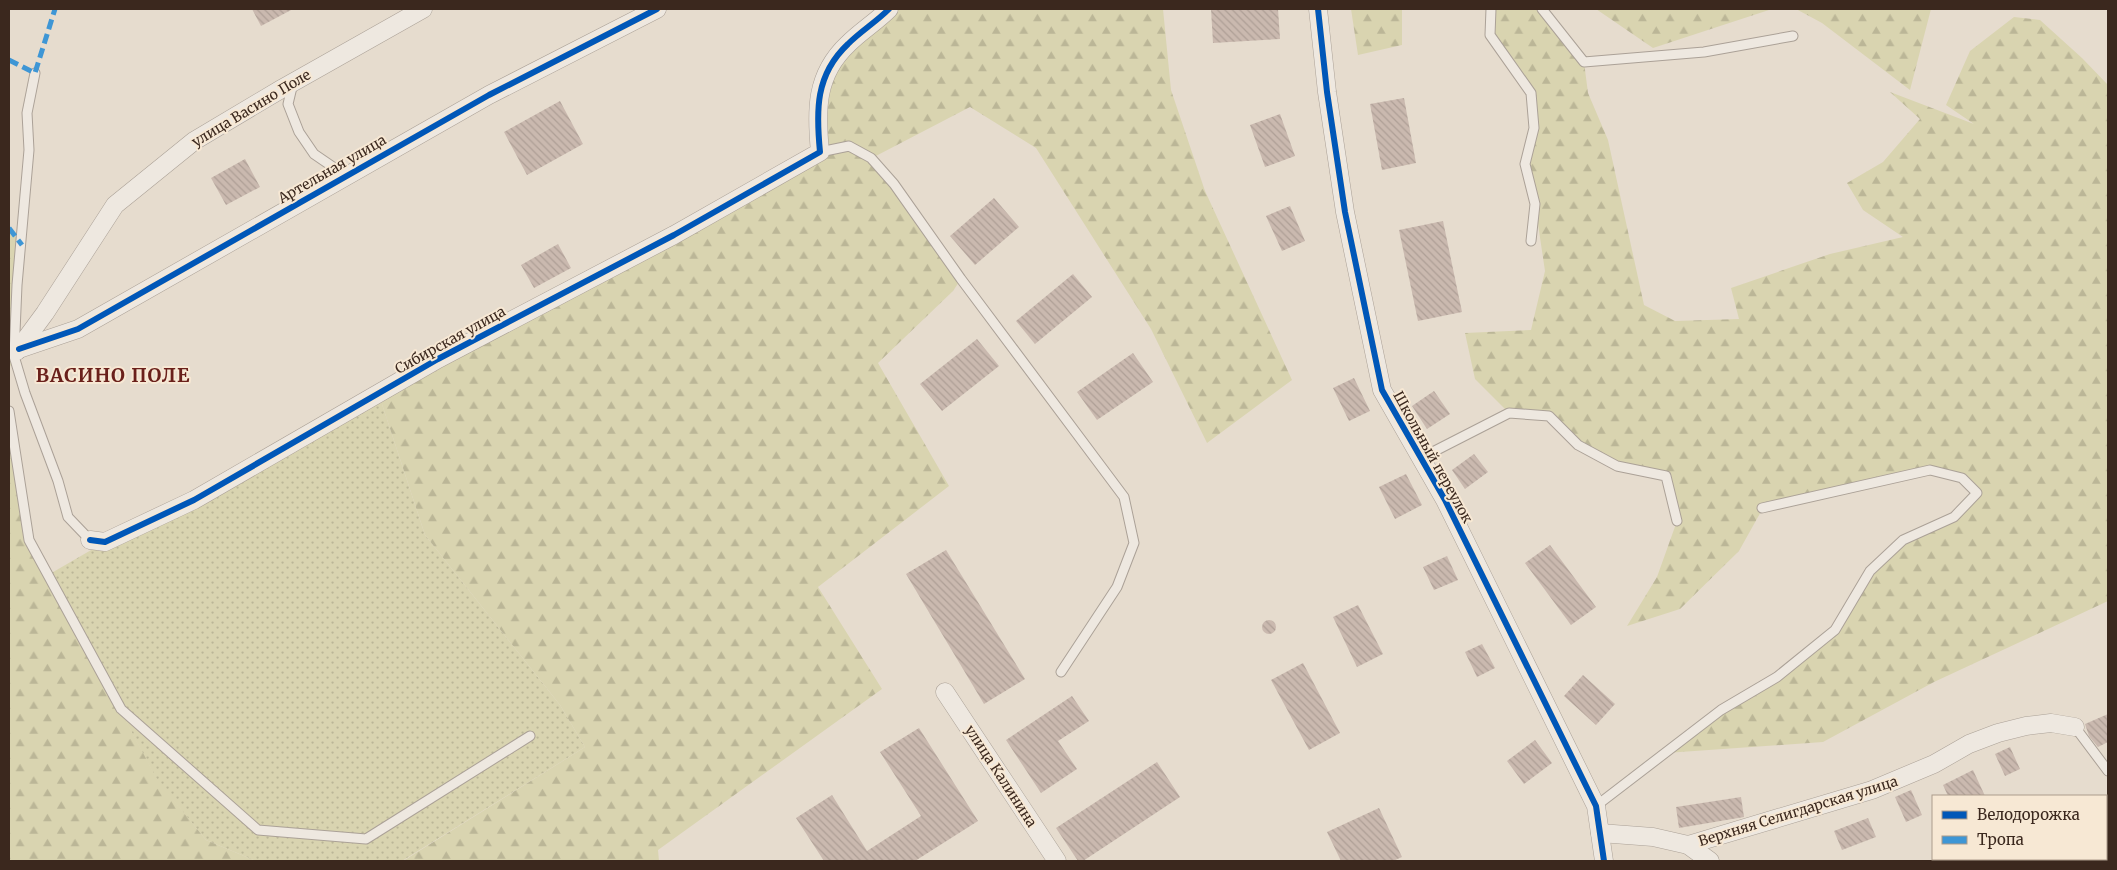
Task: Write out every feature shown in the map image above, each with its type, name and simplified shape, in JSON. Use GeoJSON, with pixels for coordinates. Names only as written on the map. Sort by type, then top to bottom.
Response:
{"type":"FeatureCollection","features":[{"type":"Feature","properties":{"kind":"street","name":"улица Васино Поле"},"geometry":{"type":"LineString","coordinates":[[14,357],[115,205],[194,141],[423,9]]}},
{"type":"Feature","properties":{"kind":"street","name":"Артельная улица"},"geometry":{"type":"LineString","coordinates":[[14,357],[78,329],[488,96],[657,9]]}},
{"type":"Feature","properties":{"kind":"street"},"geometry":{"type":"LineString","coordinates":[[820,152],[817,110],[825,74],[846,45],[889,9]]}},
{"type":"Feature","properties":{"kind":"street","name":"Школьный переулок"},"geometry":{"type":"LineString","coordinates":[[1318,9],[1327,92],[1345,212],[1382,390],[1445,500],[1596,806],[1604,861]]}},
{"type":"Feature","properties":{"kind":"street","name":"Сибирская улица"},"geometry":{"type":"LineString","coordinates":[[90,540],[105,542],[194,500],[438,359],[674,235],[820,152]]}},
{"type":"Feature","properties":{"kind":"street","name":"улица Калинина"},"geometry":{"type":"LineString","coordinates":[[945,692],[1057,861]]}},
{"type":"Feature","properties":{"kind":"street","name":"Верхняя Селигдарская улица"},"geometry":{"type":"LineString","coordinates":[[1688,845],[1872,790],[1934,764],[1969,744],[1998,734],[2026,726],[2051,723],[2075,727]]}},
{"type":"Feature","properties":{"kind":"street"},"geometry":{"type":"LineString","coordinates":[[1600,833],[1653,837],[1688,845],[1710,861]]}},
{"type":"Feature","properties":{"kind":"lane"},"geometry":{"type":"LineString","coordinates":[[1491,9],[1490,35],[1531,93],[1534,128],[1526,164],[1535,204],[1531,240]]}},
{"type":"Feature","properties":{"kind":"lane"},"geometry":{"type":"LineString","coordinates":[[1542,9],[1584,62],[1704,52],[1793,36]]}},
{"type":"Feature","properties":{"kind":"lane"},"geometry":{"type":"LineString","coordinates":[[35,73],[27,113],[29,150],[17,285],[14,357],[25,393],[58,481],[68,517],[90,540]]}},
{"type":"Feature","properties":{"kind":"lane"},"geometry":{"type":"LineString","coordinates":[[293,83],[288,104],[299,132],[314,154],[333,167],[353,171]]}},
{"type":"Feature","properties":{"kind":"lane"},"geometry":{"type":"LineString","coordinates":[[820,152],[849,146],[871,158],[894,184],[967,287],[1124,497],[1134,543],[1117,587],[1061,672]]}},
{"type":"Feature","properties":{"kind":"lane"},"geometry":{"type":"LineString","coordinates":[[9,411],[29,540],[121,709],[258,830],[366,839],[530,736]]}},
{"type":"Feature","properties":{"kind":"lane"},"geometry":{"type":"LineString","coordinates":[[1421,458],[1509,412],[1549,416],[1578,445],[1617,466],[1666,476],[1677,521]]}},
{"type":"Feature","properties":{"kind":"lane"},"geometry":{"type":"LineString","coordinates":[[1596,806],[1721,710],[1777,677],[1828,636],[1835,630],[1870,571],[1903,540],[1954,517],[1977,493],[1962,478],[1930,470],[1762,508]]}},
{"type":"Feature","properties":{"kind":"lane"},"geometry":{"type":"LineString","coordinates":[[2075,727],[2108,770]]}},
{"type":"Feature","properties":{"kind":"green space"},"geometry":{"type":"Polygon","coordinates":[[[889,9],[1163,9],[1171,90],[1205,191],[1292,380],[1207,443],[1151,329],[1036,148],[970,107],[872,158],[961,279],[953,291],[878,363],[949,486],[818,587],[882,689],[658,850],[659,861],[403,861],[585,747],[560,705],[425,535],[379,395],[820,152],[825,74],[889,9]]]}},
{"type":"Feature","properties":{"kind":"green space"},"geometry":{"type":"Polygon","coordinates":[[[1351,9],[1402,9],[1402,45],[1358,55],[1351,9]]]}},
{"type":"Feature","properties":{"kind":"green space"},"geometry":{"type":"Polygon","coordinates":[[[1491,9],[1542,9],[1584,62],[1588,93],[1608,140],[1644,305],[1675,321],[1739,319],[1731,288],[1830,254],[1903,237],[1863,210],[1847,183],[1883,162],[1920,119],[1890,92],[1974,124],[1946,105],[1970,51],[2014,17],[2040,20],[2082,58],[2108,85],[2108,601],[1934,682],[1823,742],[1666,753],[1777,677],[1835,630],[1870,571],[1903,540],[1954,517],[1977,493],[1962,478],[1930,470],[1763,508],[1739,551],[1680,609],[1627,626],[1657,577],[1677,521],[1666,476],[1617,466],[1578,445],[1549,416],[1509,413],[1475,379],[1465,333],[1531,330],[1545,271],[1535,204],[1525,164],[1534,128],[1531,93],[1490,35],[1491,9]]]}},
{"type":"Feature","properties":{"kind":"green space"},"geometry":{"type":"Polygon","coordinates":[[[1596,9],[1772,9],[1653,48],[1596,9]]]}},
{"type":"Feature","properties":{"kind":"green space"},"geometry":{"type":"Polygon","coordinates":[[[1796,9],[1931,9],[1910,90],[1822,23],[1796,9]]]}},
{"type":"Feature","properties":{"kind":"green space"},"geometry":{"type":"Polygon","coordinates":[[[9,228],[22,245],[16,357],[9,368],[9,228]]]}},
{"type":"Feature","properties":{"kind":"green space"},"geometry":{"type":"Polygon","coordinates":[[[379,395],[425,535],[560,705],[585,747],[402,861],[256,861],[206,840],[158,782],[48,575],[105,542],[379,395]]]}},
{"type":"Feature","properties":{"kind":"green space"},"geometry":{"type":"Polygon","coordinates":[[[9,411],[29,540],[158,781],[206,840],[256,861],[9,861],[9,411]]]}},
{"type":"Feature","properties":{"kind":"building"},"geometry":{"type":"Polygon","coordinates":[[[252,9],[293,9],[261,26],[252,9]]]}},
{"type":"Feature","properties":{"kind":"building"},"geometry":{"type":"Polygon","coordinates":[[[1211,9],[1278,9],[1280,39],[1213,43],[1211,9]]]}},
{"type":"Feature","properties":{"kind":"building"},"geometry":{"type":"Polygon","coordinates":[[[1404,98],[1416,163],[1382,170],[1370,104],[1404,98]]]}},
{"type":"Feature","properties":{"kind":"building"},"geometry":{"type":"Polygon","coordinates":[[[560,101],[583,144],[527,175],[504,132],[560,101]]]}},
{"type":"Feature","properties":{"kind":"building"},"geometry":{"type":"Polygon","coordinates":[[[1280,114],[1295,156],[1265,167],[1250,125],[1280,114]]]}},
{"type":"Feature","properties":{"kind":"building"},"geometry":{"type":"Polygon","coordinates":[[[245,159],[260,187],[226,205],[211,178],[245,159]]]}},
{"type":"Feature","properties":{"kind":"building"},"geometry":{"type":"Polygon","coordinates":[[[994,198],[1019,227],[975,265],[950,236],[994,198]]]}},
{"type":"Feature","properties":{"kind":"building"},"geometry":{"type":"Polygon","coordinates":[[[1290,206],[1305,241],[1282,251],[1266,216],[1290,206]]]}},
{"type":"Feature","properties":{"kind":"building"},"geometry":{"type":"Polygon","coordinates":[[[1443,221],[1462,312],[1418,321],[1399,230],[1443,221]]]}},
{"type":"Feature","properties":{"kind":"building"},"geometry":{"type":"Polygon","coordinates":[[[558,244],[571,268],[534,288],[521,265],[558,244]]]}},
{"type":"Feature","properties":{"kind":"building"},"geometry":{"type":"Polygon","coordinates":[[[1073,274],[1092,297],[1035,344],[1016,321],[1073,274]]]}},
{"type":"Feature","properties":{"kind":"building"},"geometry":{"type":"Polygon","coordinates":[[[977,339],[999,366],[942,411],[920,384],[977,339]]]}},
{"type":"Feature","properties":{"kind":"building"},"geometry":{"type":"Polygon","coordinates":[[[1133,353],[1153,382],[1097,420],[1077,392],[1133,353]]]}},
{"type":"Feature","properties":{"kind":"building"},"geometry":{"type":"Polygon","coordinates":[[[1354,378],[1370,411],[1349,421],[1333,388],[1354,378]]]}},
{"type":"Feature","properties":{"kind":"building"},"geometry":{"type":"Polygon","coordinates":[[[1434,391],[1450,414],[1427,429],[1412,406],[1434,391]]]}},
{"type":"Feature","properties":{"kind":"building"},"geometry":{"type":"Polygon","coordinates":[[[1474,454],[1488,472],[1465,489],[1452,470],[1474,454]]]}},
{"type":"Feature","properties":{"kind":"building"},"geometry":{"type":"Polygon","coordinates":[[[1406,474],[1422,505],[1395,519],[1379,487],[1406,474]]]}},
{"type":"Feature","properties":{"kind":"building"},"geometry":{"type":"Polygon","coordinates":[[[1550,545],[1596,607],[1571,625],[1525,563],[1550,545]]]}},
{"type":"Feature","properties":{"kind":"building"},"geometry":{"type":"Polygon","coordinates":[[[946,550],[1025,679],[984,704],[906,574],[946,550]]]}},
{"type":"Feature","properties":{"kind":"building"},"geometry":{"type":"Polygon","coordinates":[[[1447,556],[1458,580],[1434,590],[1423,567],[1447,556]]]}},
{"type":"Feature","properties":{"kind":"building"},"geometry":{"type":"Polygon","coordinates":[[[1358,605],[1383,654],[1357,667],[1333,617],[1358,605]]]}},
{"type":"Feature","properties":{"kind":"building"},"geometry":{"type":"Polygon","coordinates":[[[1266,620],[1272,620],[1276,627],[1272,634],[1266,634],[1262,630],[1262,624],[1266,620]]]}},
{"type":"Feature","properties":{"kind":"building"},"geometry":{"type":"Polygon","coordinates":[[[1482,644],[1495,668],[1477,677],[1465,652],[1482,644]]]}},
{"type":"Feature","properties":{"kind":"building"},"geometry":{"type":"Polygon","coordinates":[[[1303,663],[1340,733],[1309,750],[1271,680],[1303,663]]]}},
{"type":"Feature","properties":{"kind":"building"},"geometry":{"type":"Polygon","coordinates":[[[1583,675],[1615,704],[1596,725],[1564,696],[1583,675]]]}},
{"type":"Feature","properties":{"kind":"building"},"geometry":{"type":"Polygon","coordinates":[[[1072,696],[1089,721],[1058,741],[1077,769],[1041,793],[1006,740],[1072,696]]]}},
{"type":"Feature","properties":{"kind":"building"},"geometry":{"type":"Polygon","coordinates":[[[2108,714],[2108,742],[2098,747],[2089,736],[2085,724],[2108,714]]]}},
{"type":"Feature","properties":{"kind":"building"},"geometry":{"type":"Polygon","coordinates":[[[919,728],[978,821],[915,861],[824,861],[796,818],[832,795],[867,851],[921,816],[880,752],[919,728]]]}},
{"type":"Feature","properties":{"kind":"building"},"geometry":{"type":"Polygon","coordinates":[[[1535,740],[1552,763],[1524,784],[1507,761],[1535,740]]]}},
{"type":"Feature","properties":{"kind":"building"},"geometry":{"type":"Polygon","coordinates":[[[2010,747],[2020,769],[2005,776],[1995,754],[2010,747]]]}},
{"type":"Feature","properties":{"kind":"building"},"geometry":{"type":"Polygon","coordinates":[[[1157,762],[1180,797],[1083,861],[1078,861],[1056,828],[1157,762]]]}},
{"type":"Feature","properties":{"kind":"building"},"geometry":{"type":"Polygon","coordinates":[[[1973,770],[1985,795],[1948,795],[1943,785],[1973,770]]]}},
{"type":"Feature","properties":{"kind":"building"},"geometry":{"type":"Polygon","coordinates":[[[1911,790],[1922,815],[1906,822],[1895,797],[1911,790]]]}},
{"type":"Feature","properties":{"kind":"building"},"geometry":{"type":"Polygon","coordinates":[[[1741,797],[1744,817],[1679,828],[1676,807],[1741,797]]]}},
{"type":"Feature","properties":{"kind":"building"},"geometry":{"type":"Polygon","coordinates":[[[1379,808],[1402,857],[1393,861],[1341,861],[1327,832],[1379,808]]]}},
{"type":"Feature","properties":{"kind":"building"},"geometry":{"type":"Polygon","coordinates":[[[1868,818],[1876,837],[1842,850],[1834,831],[1868,818]]]}},
{"type":"Feature","properties":{"kind":"marked path"},"geometry":{"type":"LineString","coordinates":[[9,60],[35,73],[55,9]]}},
{"type":"Feature","properties":{"kind":"marked path"},"geometry":{"type":"LineString","coordinates":[[9,228],[22,245]]}},
{"type":"Feature","properties":{"kind":"cycle path"},"geometry":{"type":"LineString","coordinates":[[19,349],[78,329],[489,95],[657,9]]}},
{"type":"Feature","properties":{"kind":"cycle path"},"geometry":{"type":"LineString","coordinates":[[90,540],[105,542],[194,500],[438,359],[674,235],[820,152],[818,108],[820,94],[829,68],[848,44],[889,9]]}},
{"type":"Feature","properties":{"kind":"cycle path"},"geometry":{"type":"LineString","coordinates":[[1318,9],[1327,92],[1345,212],[1382,390],[1445,500],[1596,806],[1604,861]]}},
{"type":"Feature","properties":{"kind":"district","name":"ВАСИНО ПОЛЕ"},"geometry":{"type":"Point","coordinates":[113,375]}}]}
